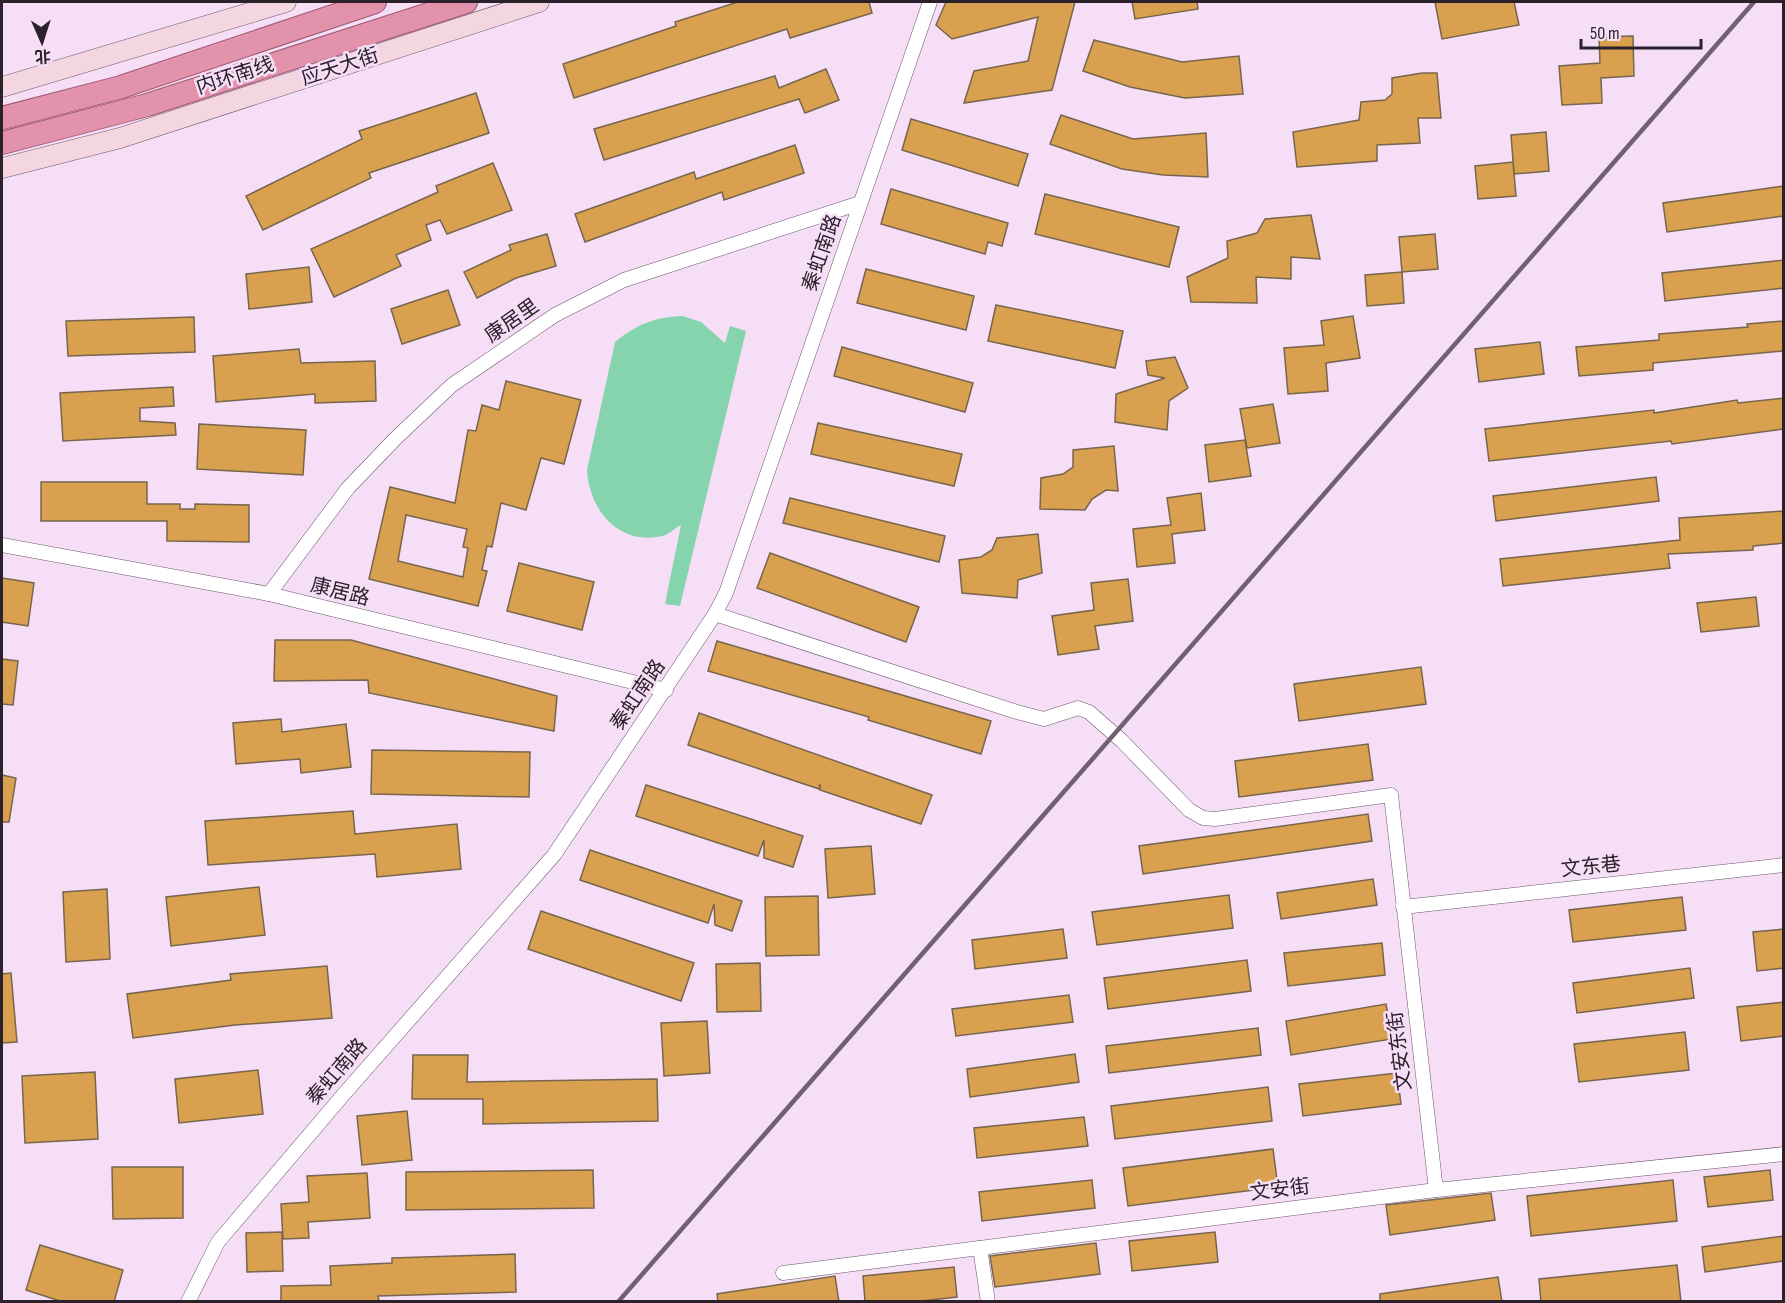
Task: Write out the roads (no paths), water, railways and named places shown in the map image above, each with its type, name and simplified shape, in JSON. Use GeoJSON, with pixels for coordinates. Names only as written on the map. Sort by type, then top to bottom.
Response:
{"type":"FeatureCollection","features":[{"type":"Feature","properties":{"kind":"highway","name":"内环南线"},"geometry":{"type":"LineString","coordinates":[[2,118],[121,87],[375,2]]}},
{"type":"Feature","properties":{"kind":"highway","name":"内环南线"},"geometry":{"type":"LineString","coordinates":[[2,143],[147,105],[466,2]]}},
{"type":"Feature","properties":{"kind":"main road"},"geometry":{"type":"LineString","coordinates":[[2,87],[286,2]]}},
{"type":"Feature","properties":{"kind":"main road","name":"应天大街"},"geometry":{"type":"LineString","coordinates":[[2,168],[120,138],[539,2]]}},
{"type":"Feature","properties":{"kind":"street","name":"秦虹南路"},"geometry":{"type":"LineString","coordinates":[[188,1302],[218,1242],[344,1094],[554,855],[715,614],[726,593],[930,2]]}},
{"type":"Feature","properties":{"kind":"street","name":"康居里"},"geometry":{"type":"LineString","coordinates":[[269,594],[348,488],[396,438],[452,385],[555,315],[624,280],[860,202]]}},
{"type":"Feature","properties":{"kind":"street","name":"康居路"},"geometry":{"type":"LineString","coordinates":[[2,545],[269,594],[666,690]]}},
{"type":"Feature","properties":{"kind":"street","name":"文安东街"},"geometry":{"type":"LineString","coordinates":[[715,614],[1017,712],[1044,719],[1078,708],[1089,712],[1122,741],[1189,810],[1203,818],[1215,819],[1391,795],[1436,1190]]}},
{"type":"Feature","properties":{"kind":"street","name":"文东巷"},"geometry":{"type":"LineString","coordinates":[[1403,907],[1784,865]]}},
{"type":"Feature","properties":{"kind":"street","name":"文安街"},"geometry":{"type":"LineString","coordinates":[[783,1273],[1436,1190],[1784,1154]]}},
{"type":"Feature","properties":{"kind":"street"},"geometry":{"type":"LineString","coordinates":[[980,1248],[988,1302]]}},
{"type":"Feature","properties":{"kind":"railway"},"geometry":{"type":"LineString","coordinates":[[618,1302],[1754,2]]}}]}
